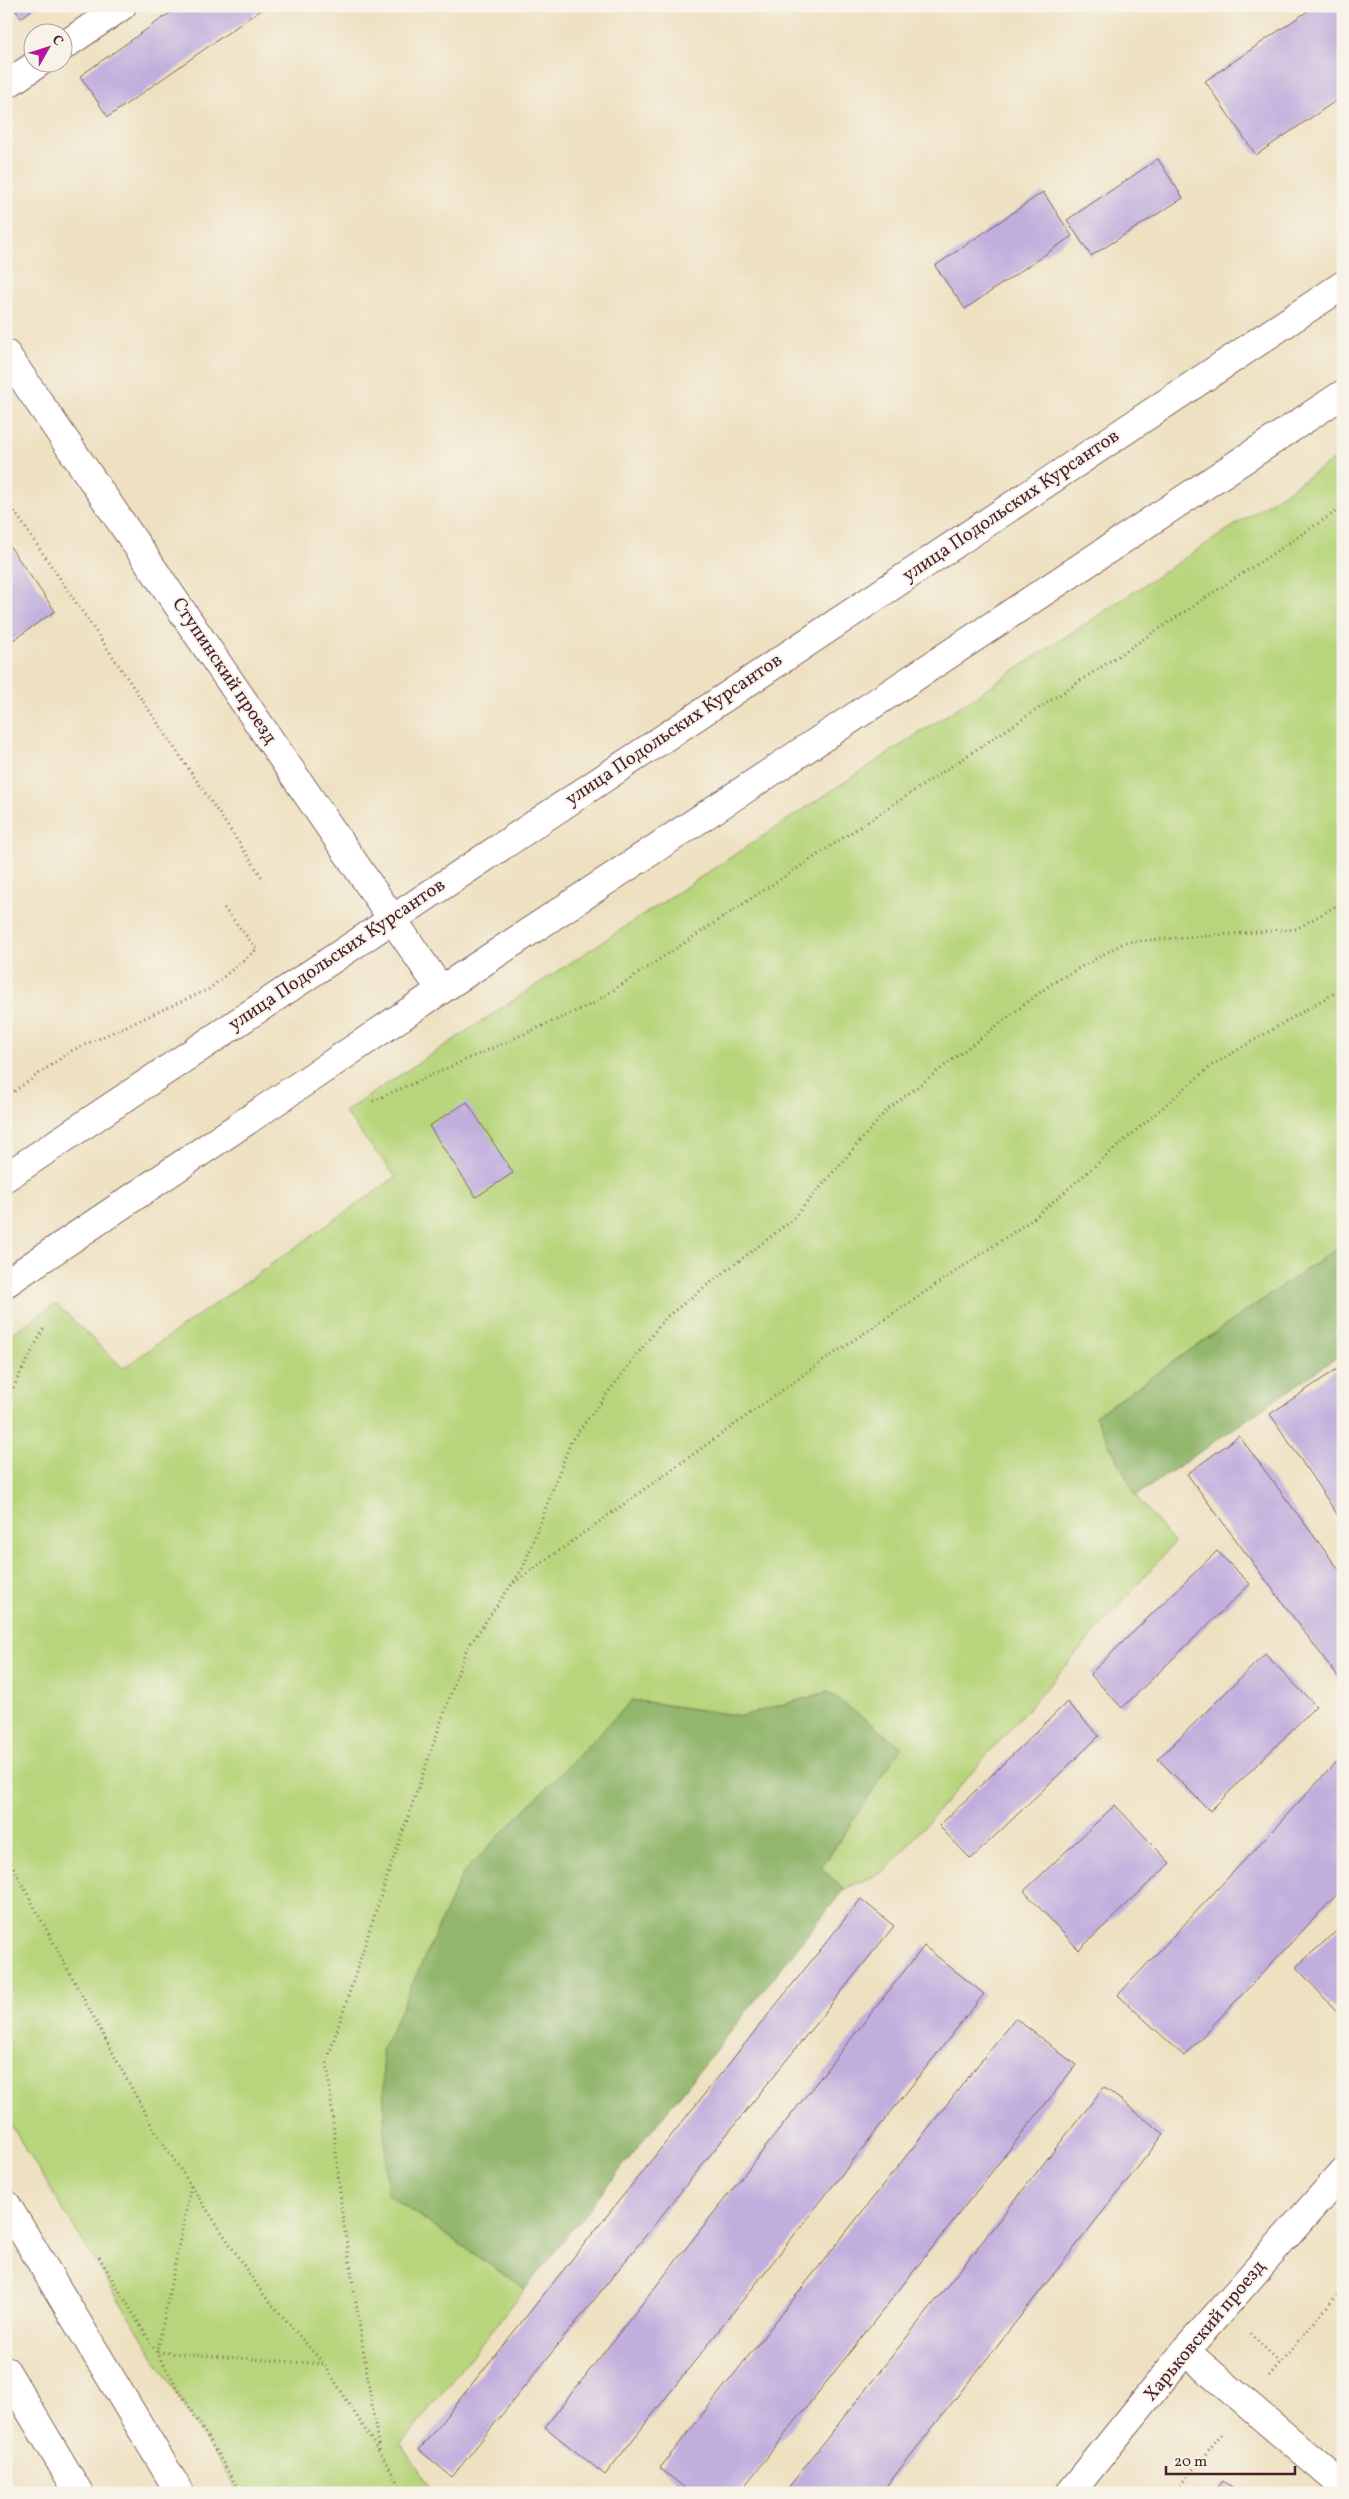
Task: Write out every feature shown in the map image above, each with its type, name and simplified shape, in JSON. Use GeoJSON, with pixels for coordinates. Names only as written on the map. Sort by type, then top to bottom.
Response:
{"type":"FeatureCollection","features":[{"type":"Feature","properties":{"kind":"main road"},"geometry":{"type":"LineString","coordinates":[[72,40],[122,6]]}},
{"type":"Feature","properties":{"kind":"main road"},"geometry":{"type":"LineString","coordinates":[[6,85],[25,72]]}},
{"type":"Feature","properties":{"kind":"main road","name":"улица Подольских Курсантов"},"geometry":{"type":"LineString","coordinates":[[6,1177],[1343,285]]}},
{"type":"Feature","properties":{"kind":"main road","name":"Ступинский проезд"},"geometry":{"type":"LineString","coordinates":[[6,354],[441,990]]}},
{"type":"Feature","properties":{"kind":"main road"},"geometry":{"type":"LineString","coordinates":[[6,1283],[441,990],[1343,394]]}},
{"type":"Feature","properties":{"kind":"main road","name":"Харьковский проезд"},"geometry":{"type":"LineString","coordinates":[[1070,2493],[1186,2351],[1343,2172]]}},
{"type":"Feature","properties":{"kind":"main road"},"geometry":{"type":"LineString","coordinates":[[6,2204],[180,2493]]}},
{"type":"Feature","properties":{"kind":"main road"},"geometry":{"type":"LineString","coordinates":[[1186,2351],[1343,2486]]}},
{"type":"Feature","properties":{"kind":"main road"},"geometry":{"type":"LineString","coordinates":[[6,2372],[79,2493]]}},
{"type":"Feature","properties":{"kind":"path"},"geometry":{"type":"LineString","coordinates":[[6,499],[264,880]]}},
{"type":"Feature","properties":{"kind":"path"},"geometry":{"type":"LineString","coordinates":[[373,1101],[592,1004],[1343,507]]}},
{"type":"Feature","properties":{"kind":"path"},"geometry":{"type":"LineString","coordinates":[[379,2450],[342,2213],[327,2061],[384,1886],[466,1650],[522,1568],[571,1441],[664,1318],[792,1220],[887,1110],[1051,984],[1125,942],[1296,929],[1343,902]]}},
{"type":"Feature","properties":{"kind":"path"},"geometry":{"type":"LineString","coordinates":[[6,1097],[71,1051],[209,989],[257,949],[224,908]]}},
{"type":"Feature","properties":{"kind":"path"},"geometry":{"type":"LineString","coordinates":[[510,1586],[823,1361],[1033,1219],[1212,1065],[1343,988]]}},
{"type":"Feature","properties":{"kind":"path"},"geometry":{"type":"LineString","coordinates":[[6,1401],[44,1328]]}},
{"type":"Feature","properties":{"kind":"path"},"geometry":{"type":"LineString","coordinates":[[6,1854],[153,2128],[262,2293],[324,2364],[405,2493]]}},
{"type":"Feature","properties":{"kind":"path"},"geometry":{"type":"LineString","coordinates":[[157,2352],[191,2186]]}},
{"type":"Feature","properties":{"kind":"path"},"geometry":{"type":"LineString","coordinates":[[99,2257],[241,2493]]}},
{"type":"Feature","properties":{"kind":"path"},"geometry":{"type":"LineString","coordinates":[[1255,2328],[1249,2336],[1281,2362]]}},
{"type":"Feature","properties":{"kind":"path"},"geometry":{"type":"LineString","coordinates":[[157,2352],[324,2364]]}},
{"type":"Feature","properties":{"kind":"green space"},"geometry":{"type":"Polygon","coordinates":[[[1343,454],[1343,1244],[1095,1416],[1136,1496],[1174,1543],[885,1871],[844,1889],[821,1869],[901,1747],[828,1692],[742,1716],[632,1700],[387,2194],[525,2289],[401,2444],[434,2493],[238,2493],[6,2117],[6,1337],[56,1304],[123,1368],[396,1177],[344,1112],[1343,454]]]}},
{"type":"Feature","properties":{"kind":"green space"},"geometry":{"type":"Polygon","coordinates":[[[1343,1244],[1343,1353],[1136,1496],[1095,1416],[1343,1244]]]}},
{"type":"Feature","properties":{"kind":"green space"},"geometry":{"type":"Polygon","coordinates":[[[828,1692],[902,1747],[821,1868],[844,1889],[525,2289],[387,2194],[382,2050],[463,1873],[632,1700],[742,1716],[828,1692]]]}},
{"type":"Feature","properties":{"kind":"building"},"geometry":{"type":"Polygon","coordinates":[[[13,6],[37,6],[21,18],[13,6]]]}},
{"type":"Feature","properties":{"kind":"building"},"geometry":{"type":"Polygon","coordinates":[[[180,6],[266,6],[108,117],[80,76],[180,6]]]}},
{"type":"Feature","properties":{"kind":"building"},"geometry":{"type":"Polygon","coordinates":[[[1315,6],[1343,6],[1343,96],[1256,155],[1205,81],[1315,6]]]}},
{"type":"Feature","properties":{"kind":"building"},"geometry":{"type":"Polygon","coordinates":[[[1158,159],[1183,198],[1091,256],[1067,220],[1158,159]]]}},
{"type":"Feature","properties":{"kind":"building"},"geometry":{"type":"Polygon","coordinates":[[[1043,192],[1072,236],[965,309],[935,266],[1043,192]]]}},
{"type":"Feature","properties":{"kind":"building"},"geometry":{"type":"Polygon","coordinates":[[[6,541],[55,611],[6,645],[6,541]]]}},
{"type":"Feature","properties":{"kind":"building"},"geometry":{"type":"Polygon","coordinates":[[[467,1102],[513,1173],[476,1197],[429,1126],[467,1102]]]}},
{"type":"Feature","properties":{"kind":"building"},"geometry":{"type":"Polygon","coordinates":[[[1343,1365],[1343,1523],[1270,1414],[1343,1365]]]}},
{"type":"Feature","properties":{"kind":"building"},"geometry":{"type":"Polygon","coordinates":[[[1239,1436],[1343,1575],[1343,1627],[1340,1630],[1343,1633],[1343,1684],[1187,1474],[1239,1436]]]}},
{"type":"Feature","properties":{"kind":"building"},"geometry":{"type":"Polygon","coordinates":[[[1217,1551],[1250,1584],[1122,1708],[1090,1674],[1217,1551]]]}},
{"type":"Feature","properties":{"kind":"building"},"geometry":{"type":"Polygon","coordinates":[[[1265,1654],[1316,1706],[1210,1811],[1158,1759],[1265,1654]]]}},
{"type":"Feature","properties":{"kind":"building"},"geometry":{"type":"Polygon","coordinates":[[[1067,1702],[1099,1736],[971,1859],[939,1826],[1067,1702]]]}},
{"type":"Feature","properties":{"kind":"building"},"geometry":{"type":"Polygon","coordinates":[[[1343,1755],[1343,1888],[1184,2056],[1118,1995],[1343,1755]]]}},
{"type":"Feature","properties":{"kind":"building"},"geometry":{"type":"Polygon","coordinates":[[[1115,1805],[1170,1863],[1079,1950],[1024,1891],[1115,1805]]]}},
{"type":"Feature","properties":{"kind":"building"},"geometry":{"type":"Polygon","coordinates":[[[861,1899],[894,1926],[452,2477],[419,2450],[861,1899]]]}},
{"type":"Feature","properties":{"kind":"building"},"geometry":{"type":"Polygon","coordinates":[[[1343,1925],[1343,2018],[1296,1967],[1343,1925]]]}},
{"type":"Feature","properties":{"kind":"building"},"geometry":{"type":"Polygon","coordinates":[[[924,1946],[984,1994],[605,2475],[545,2427],[924,1946]]]}},
{"type":"Feature","properties":{"kind":"building"},"geometry":{"type":"Polygon","coordinates":[[[1015,2018],[1076,2065],[739,2493],[691,2493],[660,2468],[1015,2018]]]}},
{"type":"Feature","properties":{"kind":"building"},"geometry":{"type":"Polygon","coordinates":[[[1104,2087],[1164,2134],[881,2493],[784,2493],[1104,2087]]]}},
{"type":"Feature","properties":{"kind":"building"},"geometry":{"type":"Polygon","coordinates":[[[1223,2481],[1239,2493],[1214,2493],[1223,2481]]]}}]}
